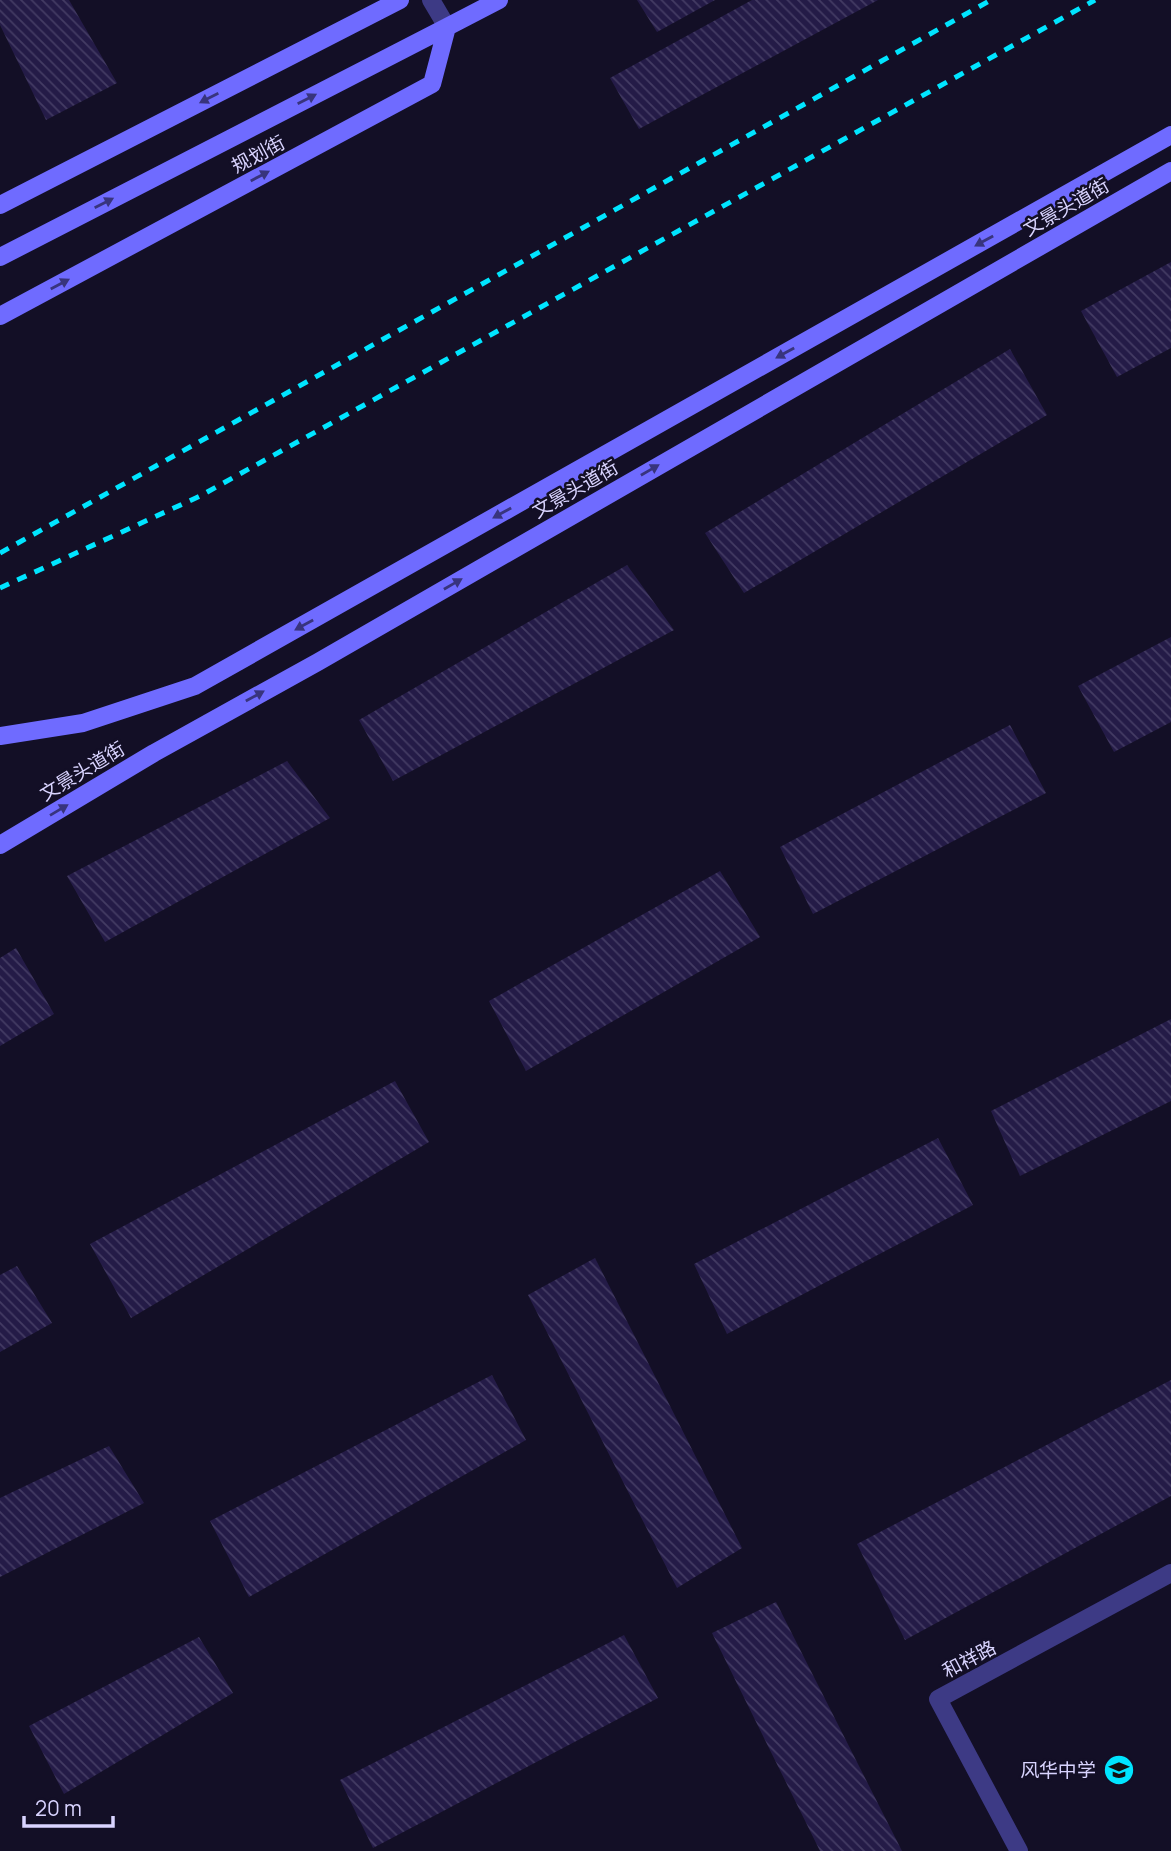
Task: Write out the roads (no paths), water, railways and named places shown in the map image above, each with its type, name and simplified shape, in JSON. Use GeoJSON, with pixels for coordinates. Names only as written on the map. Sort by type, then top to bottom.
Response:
{"type":"FeatureCollection","features":[{"type":"Feature","properties":{"kind":"main road"},"geometry":{"type":"LineString","coordinates":[[0,205],[400,0]]}},
{"type":"Feature","properties":{"kind":"main road"},"geometry":{"type":"LineString","coordinates":[[0,257],[499,0]]}},
{"type":"Feature","properties":{"kind":"main road","name":"规划街"},"geometry":{"type":"LineString","coordinates":[[0,316],[432,84],[447,27]]}},
{"type":"Feature","properties":{"kind":"main road","name":"文景头道街"},"geometry":{"type":"LineString","coordinates":[[0,736],[83,723],[195,686],[1171,135]]}},
{"type":"Feature","properties":{"kind":"main road","name":"文景头道街"},"geometry":{"type":"LineString","coordinates":[[0,845],[154,753],[318,662],[1171,171]]}},
{"type":"Feature","properties":{"kind":"street"},"geometry":{"type":"LineString","coordinates":[[431,0],[447,27]]}},
{"type":"Feature","properties":{"kind":"street","name":"和祥路"},"geometry":{"type":"LineString","coordinates":[[1019,1851],[938,1699],[1171,1573]]}},
{"type":"Feature","properties":{"kind":"railway"},"geometry":{"type":"LineString","coordinates":[[0,553],[991,0]]}},
{"type":"Feature","properties":{"kind":"railway"},"geometry":{"type":"LineString","coordinates":[[0,588],[200,496],[1095,0]]}},
{"type":"Feature","properties":{"kind":"place","name":"风华中学"},"geometry":{"type":"Point","coordinates":[1119,1770]}}]}
